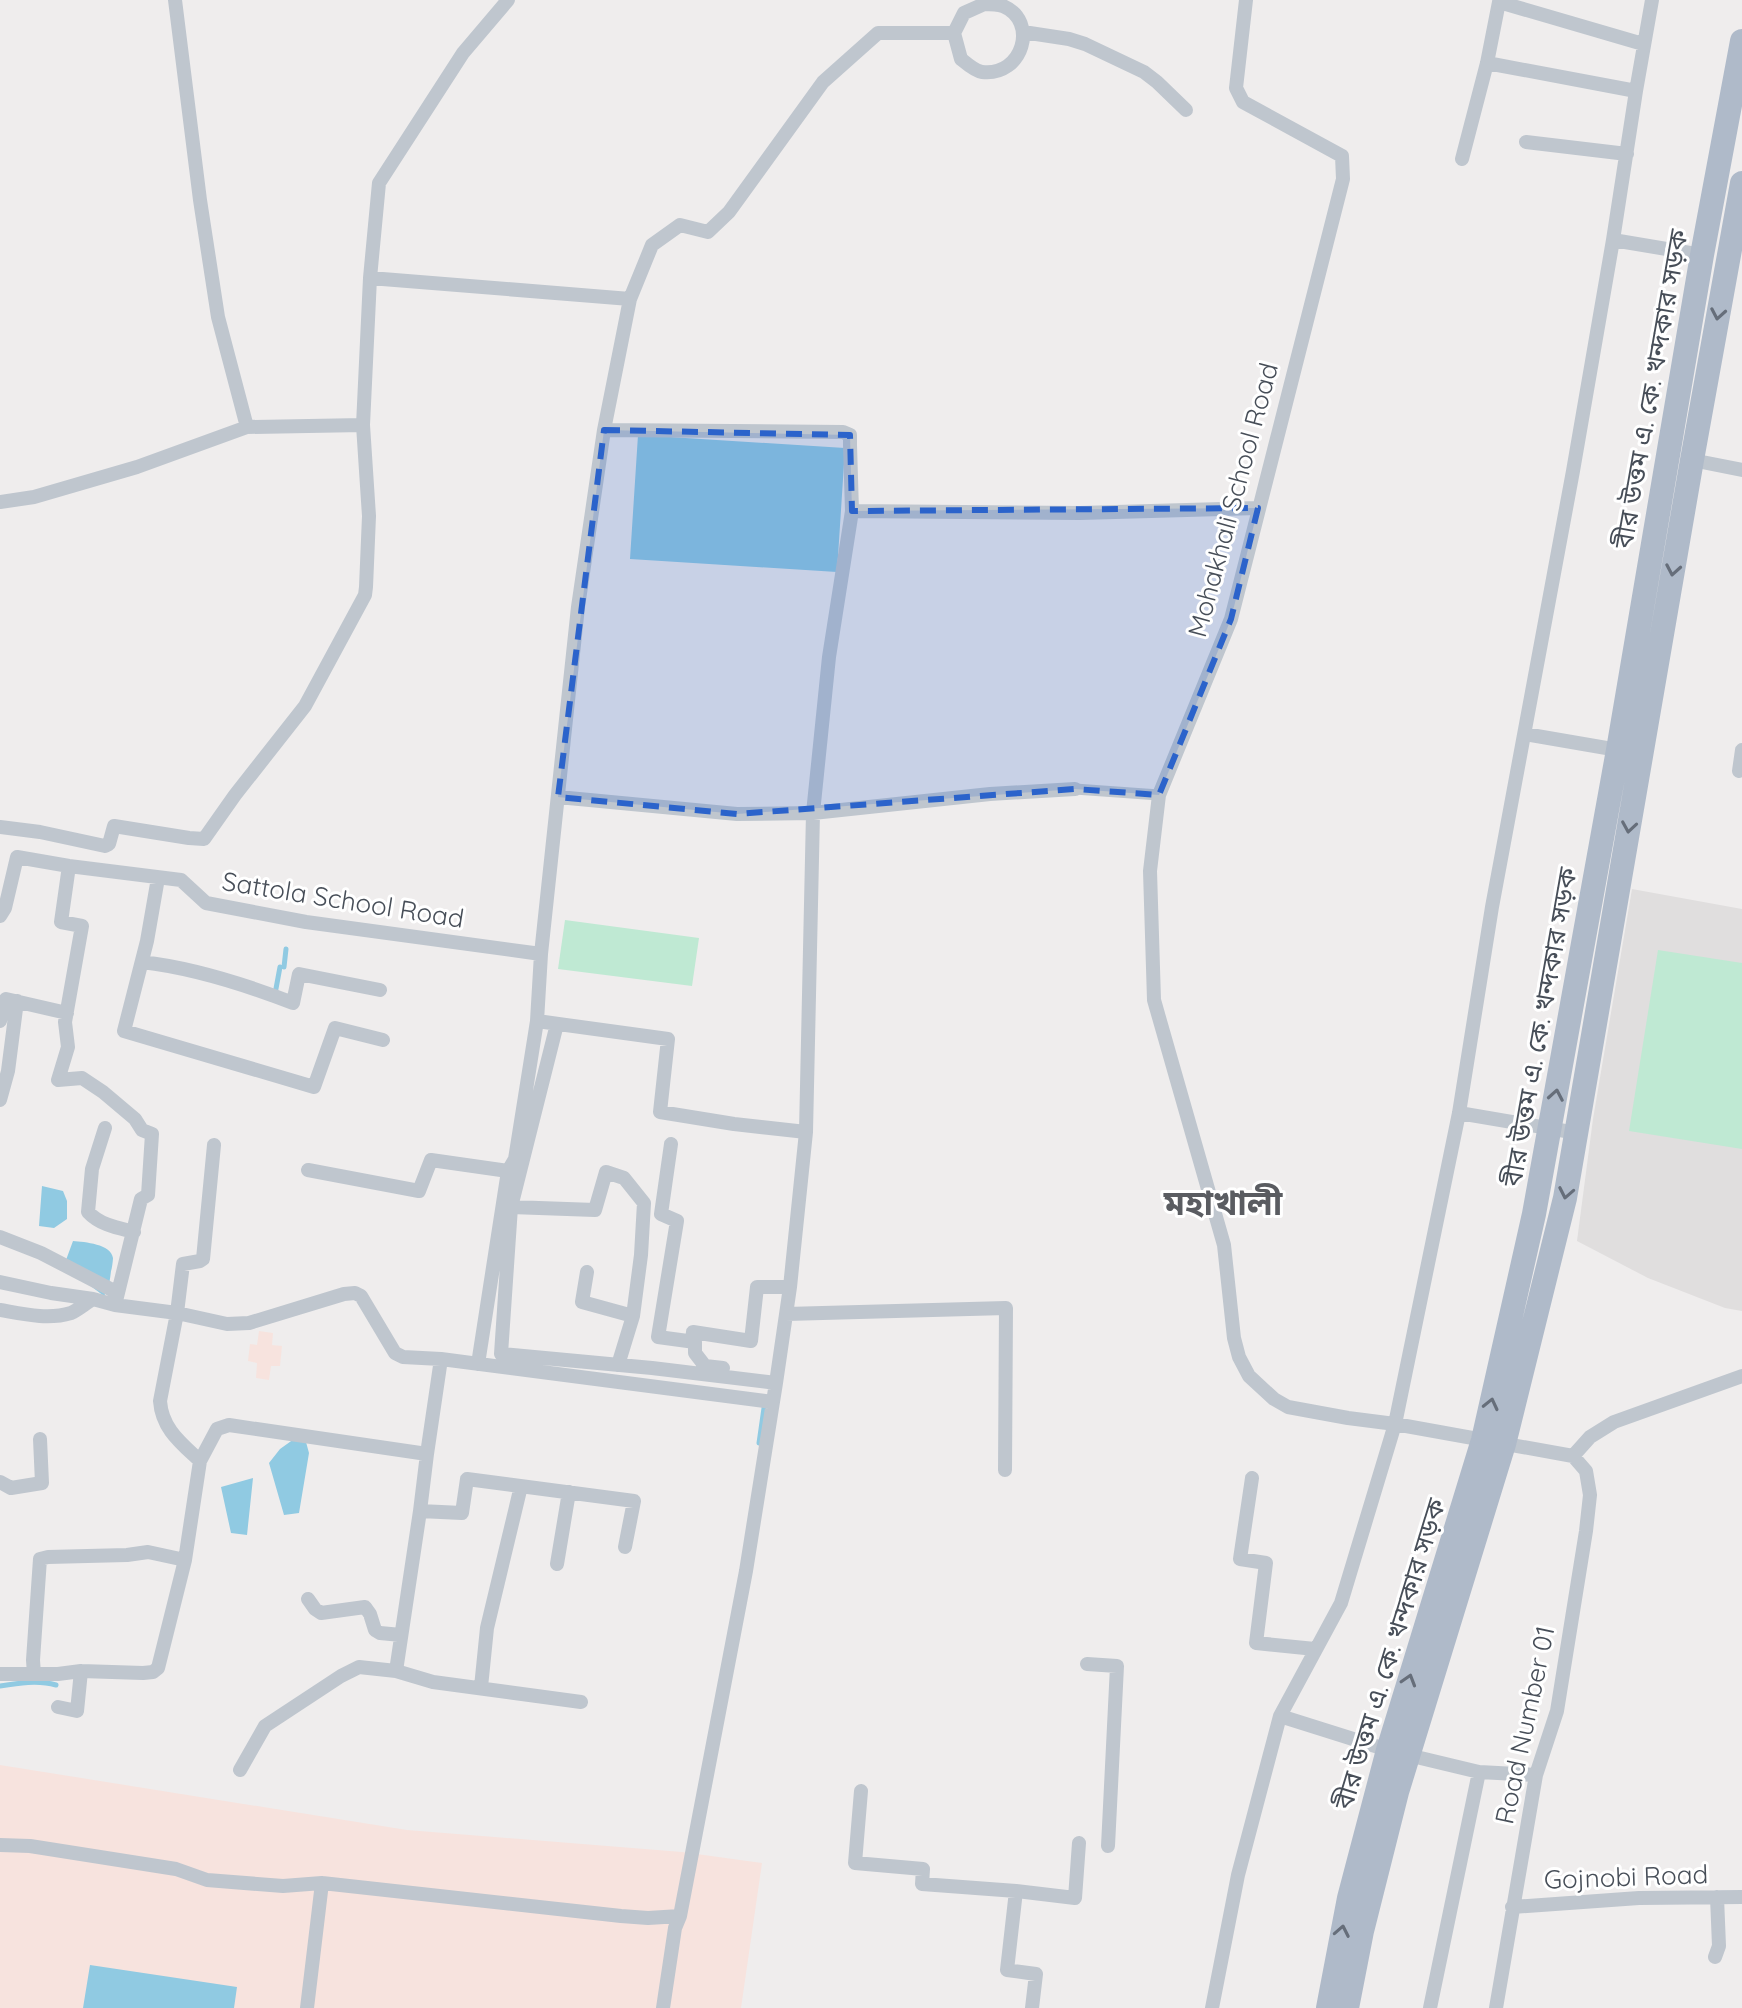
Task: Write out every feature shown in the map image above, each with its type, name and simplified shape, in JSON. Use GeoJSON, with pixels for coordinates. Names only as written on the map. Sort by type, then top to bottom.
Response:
{"type":"FeatureCollection","features":[{"type":"Feature","properties":{"kind":"main road","name":"বীর উত্তম এ. কে. খন্দকার সড়ক"},"geometry":{"type":"LineString","coordinates":[[1494,1442],[1742,41]]}},
{"type":"Feature","properties":{"kind":"main road","name":"বীর উত্তম এ. কে. খন্দকার সড়ক"},"geometry":{"type":"LineString","coordinates":[[1328,2008],[1349,1898],[1398,1753],[1494,1442],[1565,1198],[1692,460],[1736,256],[1742,183]]}},
{"type":"Feature","properties":{"kind":"main road","name":"বীর উত্তম এ. কে. খন্দকার সড়ক"},"geometry":{"type":"LineString","coordinates":[[1347,2008],[1398,1753]]}},
{"type":"Feature","properties":{"kind":"street"},"geometry":{"type":"LineString","coordinates":[[175,0],[218,317],[247,427]]}},
{"type":"Feature","properties":{"kind":"street"},"geometry":{"type":"LineString","coordinates":[[0,827],[105,846],[109,844],[114,826],[204,839],[305,706],[365,595],[369,516],[363,425],[370,278],[379,183],[463,53],[508,0]]}},
{"type":"Feature","properties":{"kind":"street","name":"Mohakhali School Road"},"geometry":{"type":"LineString","coordinates":[[1246,0],[1236,88],[1243,102],[1342,156],[1343,179],[1231,619],[1159,795],[1150,871],[1154,1000],[1224,1245],[1234,1338],[1249,1376],[1288,1407],[1573,1456]]}},
{"type":"Feature","properties":{"kind":"street"},"geometry":{"type":"LineString","coordinates":[[1212,2008],[1238,1875],[1280,1716],[1341,1603],[1395,1424],[1459,1113],[1492,907],[1613,240],[1652,0]]}},
{"type":"Feature","properties":{"kind":"street"},"geometry":{"type":"LineString","coordinates":[[1462,159],[1487,63],[1499,1],[1643,44]]}},
{"type":"Feature","properties":{"kind":"street"},"geometry":{"type":"LineString","coordinates":[[984,2],[1000,5],[1014,14],[1023,32],[1020,55],[1003,71],[980,72],[961,59],[954,33],[964,13],[984,2]]}},
{"type":"Feature","properties":{"kind":"street"},"geometry":{"type":"LineString","coordinates":[[1023,32],[1077,41],[1144,72],[1186,110]]}},
{"type":"Feature","properties":{"kind":"street"},"geometry":{"type":"LineString","coordinates":[[478,1364],[508,1171],[515,1159],[537,1021],[541,954],[578,607],[604,430],[630,299],[652,245],[680,225],[708,232],[729,212],[823,82],[878,33],[954,33]]}},
{"type":"Feature","properties":{"kind":"street"},"geometry":{"type":"LineString","coordinates":[[1487,63],[1636,91]]}},
{"type":"Feature","properties":{"kind":"street"},"geometry":{"type":"LineString","coordinates":[[1526,142],[1627,154]]}},
{"type":"Feature","properties":{"kind":"street"},"geometry":{"type":"LineString","coordinates":[[1613,240],[1702,255]]}},
{"type":"Feature","properties":{"kind":"street"},"geometry":{"type":"LineString","coordinates":[[370,278],[630,299]]}},
{"type":"Feature","properties":{"kind":"street"},"geometry":{"type":"LineString","coordinates":[[0,502],[34,497],[137,467],[247,427],[363,425]]}},
{"type":"Feature","properties":{"kind":"street"},"geometry":{"type":"LineString","coordinates":[[604,430],[843,432],[850,435],[852,511],[829,657],[813,813],[806,1132],[790,1287],[746,1571],[680,1916],[675,1928],[663,2008]]}},
{"type":"Feature","properties":{"kind":"street"},"geometry":{"type":"LineString","coordinates":[[1692,460],[1742,470]]}},
{"type":"Feature","properties":{"kind":"street"},"geometry":{"type":"LineString","coordinates":[[852,511],[1080,513],[1258,508]]}},
{"type":"Feature","properties":{"kind":"street"},"geometry":{"type":"LineString","coordinates":[[1525,734],[1618,750]]}},
{"type":"Feature","properties":{"kind":"street"},"geometry":{"type":"LineString","coordinates":[[1739,771],[1742,750]]}},
{"type":"Feature","properties":{"kind":"street"},"geometry":{"type":"LineString","coordinates":[[558,797],[737,814],[813,813],[990,794],[1075,789],[1159,795]]}},
{"type":"Feature","properties":{"kind":"street","name":"Sattola School Road"},"geometry":{"type":"LineString","coordinates":[[0,916],[5,908],[17,857],[181,880],[206,903],[306,922],[541,954]]}},
{"type":"Feature","properties":{"kind":"street"},"geometry":{"type":"LineString","coordinates":[[69,866],[61,922],[82,926],[65,1022],[68,1047],[58,1080],[82,1078],[135,1119],[142,1130],[152,1134],[148,1195],[141,1199],[116,1299]]}},
{"type":"Feature","properties":{"kind":"street"},"geometry":{"type":"LineString","coordinates":[[158,878],[147,941],[124,1031],[314,1087],[335,1028],[383,1040]]}},
{"type":"Feature","properties":{"kind":"street"},"geometry":{"type":"LineString","coordinates":[[142,962],[225,979],[293,1003],[299,974],[380,990]]}},
{"type":"Feature","properties":{"kind":"street"},"geometry":{"type":"LineString","coordinates":[[0,1021],[6,999],[67,1013]]}},
{"type":"Feature","properties":{"kind":"street"},"geometry":{"type":"LineString","coordinates":[[0,1100],[8,1071],[17,1001]]}},
{"type":"Feature","properties":{"kind":"street"},"geometry":{"type":"LineString","coordinates":[[537,1021],[668,1039],[660,1112],[806,1132]]}},
{"type":"Feature","properties":{"kind":"street"},"geometry":{"type":"LineString","coordinates":[[557,1024],[511,1207],[501,1354],[776,1383]]}},
{"type":"Feature","properties":{"kind":"street"},"geometry":{"type":"LineString","coordinates":[[1459,1113],[1577,1133]]}},
{"type":"Feature","properties":{"kind":"street"},"geometry":{"type":"LineString","coordinates":[[105,1128],[92,1169],[88,1212],[94,1219],[134,1232]]}},
{"type":"Feature","properties":{"kind":"street"},"geometry":{"type":"LineString","coordinates":[[671,1144],[661,1214],[677,1221],[669,1317],[658,1337],[695,1342],[695,1353],[705,1366],[724,1368]]}},
{"type":"Feature","properties":{"kind":"street"},"geometry":{"type":"LineString","coordinates":[[200,1461],[176,1438],[161,1415],[160,1401],[183,1264],[203,1259],[214,1145]]}},
{"type":"Feature","properties":{"kind":"street"},"geometry":{"type":"LineString","coordinates":[[308,1170],[419,1191],[431,1160],[508,1171]]}},
{"type":"Feature","properties":{"kind":"street"},"geometry":{"type":"LineString","coordinates":[[511,1207],[595,1210],[606,1172],[624,1178],[644,1203],[633,1316],[618,1365]]}},
{"type":"Feature","properties":{"kind":"street"},"geometry":{"type":"LineString","coordinates":[[0,1237],[41,1253],[116,1299]]}},
{"type":"Feature","properties":{"kind":"street"},"geometry":{"type":"LineString","coordinates":[[587,1272],[582,1302],[633,1316]]}},
{"type":"Feature","properties":{"kind":"street"},"geometry":{"type":"LineString","coordinates":[[0,1282],[51,1293],[116,1299],[227,1324],[249,1323],[355,1293],[361,1296],[395,1353],[403,1357],[441,1359],[773,1402]]}},
{"type":"Feature","properties":{"kind":"street"},"geometry":{"type":"LineString","coordinates":[[692,1342],[693,1332],[751,1341],[757,1287],[790,1287]]}},
{"type":"Feature","properties":{"kind":"street"},"geometry":{"type":"LineString","coordinates":[[0,1310],[34,1317],[72,1313],[93,1299]]}},
{"type":"Feature","properties":{"kind":"street"},"geometry":{"type":"LineString","coordinates":[[786,1314],[1006,1308],[1005,1470]]}},
{"type":"Feature","properties":{"kind":"street"},"geometry":{"type":"LineString","coordinates":[[396,1671],[441,1359]]}},
{"type":"Feature","properties":{"kind":"street"},"geometry":{"type":"LineString","coordinates":[[1573,1456],[1590,1437],[1614,1422],[1742,1376]]}},
{"type":"Feature","properties":{"kind":"street"},"geometry":{"type":"LineString","coordinates":[[0,1674],[81,1671],[143,1673],[158,1668],[185,1560],[200,1461],[217,1429],[229,1425],[427,1454]]}},
{"type":"Feature","properties":{"kind":"street"},"geometry":{"type":"LineString","coordinates":[[0,1482],[11,1488],[42,1483],[40,1439]]}},
{"type":"Feature","properties":{"kind":"street","name":"Road Number 01"},"geometry":{"type":"LineString","coordinates":[[1496,2008],[1536,1775],[1557,1711],[1586,1531],[1590,1495],[1586,1471],[1573,1456]]}},
{"type":"Feature","properties":{"kind":"street"},"geometry":{"type":"LineString","coordinates":[[1252,1478],[1240,1559],[1266,1563],[1256,1643],[1315,1649]]}},
{"type":"Feature","properties":{"kind":"street"},"geometry":{"type":"LineString","coordinates":[[420,1511],[462,1513],[467,1479],[634,1501],[625,1547]]}},
{"type":"Feature","properties":{"kind":"street"},"geometry":{"type":"LineString","coordinates":[[481,1687],[487,1628],[521,1486]]}},
{"type":"Feature","properties":{"kind":"street"},"geometry":{"type":"LineString","coordinates":[[557,1564],[569,1492]]}},
{"type":"Feature","properties":{"kind":"street"},"geometry":{"type":"LineString","coordinates":[[34,1674],[40,1559],[148,1552],[185,1560]]}},
{"type":"Feature","properties":{"kind":"street"},"geometry":{"type":"LineString","coordinates":[[308,1599],[321,1613],[365,1607],[375,1630],[401,1635]]}},
{"type":"Feature","properties":{"kind":"street"},"geometry":{"type":"LineString","coordinates":[[1087,1664],[1117,1666],[1108,1846]]}},
{"type":"Feature","properties":{"kind":"street"},"geometry":{"type":"LineString","coordinates":[[240,1770],[265,1726],[306,1697],[359,1667],[396,1671],[433,1682],[581,1702]]}},
{"type":"Feature","properties":{"kind":"street"},"geometry":{"type":"LineString","coordinates":[[58,1707],[77,1711],[81,1671]]}},
{"type":"Feature","properties":{"kind":"street"},"geometry":{"type":"LineString","coordinates":[[1280,1716],[1398,1753],[1479,1772],[1536,1775]]}},
{"type":"Feature","properties":{"kind":"street"},"geometry":{"type":"LineString","coordinates":[[1430,2008],[1479,1772]]}},
{"type":"Feature","properties":{"kind":"street"},"geometry":{"type":"LineString","coordinates":[[861,1791],[855,1863],[923,1869],[922,1884],[1075,1898],[1079,1843]]}},
{"type":"Feature","properties":{"kind":"street"},"geometry":{"type":"LineString","coordinates":[[0,1845],[30,1846],[176,1869],[207,1880],[283,1886],[322,1883],[621,1916],[680,1916]]}},
{"type":"Feature","properties":{"kind":"street"},"geometry":{"type":"LineString","coordinates":[[307,2008],[322,1883]]}},
{"type":"Feature","properties":{"kind":"street"},"geometry":{"type":"LineString","coordinates":[[1016,1891],[1007,1970],[1036,1974],[1032,2008]]}},
{"type":"Feature","properties":{"kind":"street"},"geometry":{"type":"LineString","coordinates":[[1715,1957],[1719,1946],[1717,1897]]}},
{"type":"Feature","properties":{"kind":"street","name":"Gojnobi Road"},"geometry":{"type":"LineString","coordinates":[[1512,1907],[1639,1898],[1742,1897]]}},
{"type":"Feature","properties":{"kind":"highlighted area"},"geometry":{"type":"Polygon","coordinates":[[[604,430],[850,435],[852,511],[1258,508],[1231,619],[1159,795],[1075,789],[737,814],[558,797],[604,430]]]}},
{"type":"Feature","properties":{"kind":"shaded area"},"geometry":{"type":"Polygon","coordinates":[[[1632,889],[1742,909],[1742,1311],[1725,1308],[1648,1278],[1577,1241],[1593,1119],[1632,889]]]}},
{"type":"Feature","properties":{"kind":"shaded area"},"geometry":{"type":"Polygon","coordinates":[[[259,1331],[273,1333],[272,1345],[282,1346],[280,1366],[271,1366],[269,1380],[256,1378],[257,1363],[248,1361],[250,1344],[257,1345],[259,1331]]]}},
{"type":"Feature","properties":{"kind":"shaded area"},"geometry":{"type":"Polygon","coordinates":[[[0,1765],[407,1830],[682,1852],[762,1863],[741,2008],[0,2008],[0,1765]]]}},
{"type":"Feature","properties":{"kind":"green space"},"geometry":{"type":"Polygon","coordinates":[[[565,920],[699,938],[692,986],[558,969],[565,920]]]}},
{"type":"Feature","properties":{"kind":"green space"},"geometry":{"type":"Polygon","coordinates":[[[1658,950],[1742,963],[1742,1149],[1629,1131],[1658,950]]]}},
{"type":"Feature","properties":{"kind":"water"},"geometry":{"type":"Polygon","coordinates":[[[638,435],[845,448],[837,572],[630,559],[638,435]]]}},
{"type":"Feature","properties":{"kind":"water"},"geometry":{"type":"Polygon","coordinates":[[[42,1186],[63,1191],[67,1201],[67,1219],[54,1228],[39,1226],[42,1186]]]}},
{"type":"Feature","properties":{"kind":"water"},"geometry":{"type":"Polygon","coordinates":[[[73,1241],[97,1245],[111,1253],[112,1267],[104,1296],[66,1260],[73,1241]]]}},
{"type":"Feature","properties":{"kind":"water"},"geometry":{"type":"Polygon","coordinates":[[[294,1439],[306,1442],[309,1453],[299,1513],[284,1515],[269,1463],[280,1449],[294,1439]]]}},
{"type":"Feature","properties":{"kind":"water"},"geometry":{"type":"Polygon","coordinates":[[[253,1478],[247,1535],[231,1533],[221,1487],[253,1478]]]}},
{"type":"Feature","properties":{"kind":"water"},"geometry":{"type":"Polygon","coordinates":[[[90,1965],[237,1987],[234,2008],[83,2008],[90,1965]]]}},
{"type":"Feature","properties":{"kind":"waterway"},"geometry":{"type":"LineString","coordinates":[[284,967],[286,949]]}},
{"type":"Feature","properties":{"kind":"waterway"},"geometry":{"type":"LineString","coordinates":[[275,994],[280,967]]}},
{"type":"Feature","properties":{"kind":"waterway"},"geometry":{"type":"LineString","coordinates":[[759,1443],[765,1401]]}},
{"type":"Feature","properties":{"kind":"waterway"},"geometry":{"type":"LineString","coordinates":[[0,1686],[35,1682],[56,1685]]}},
{"type":"Feature","properties":{"kind":"district","name":"মহাখালী"},"geometry":{"type":"Point","coordinates":[1223,1203]}}]}
